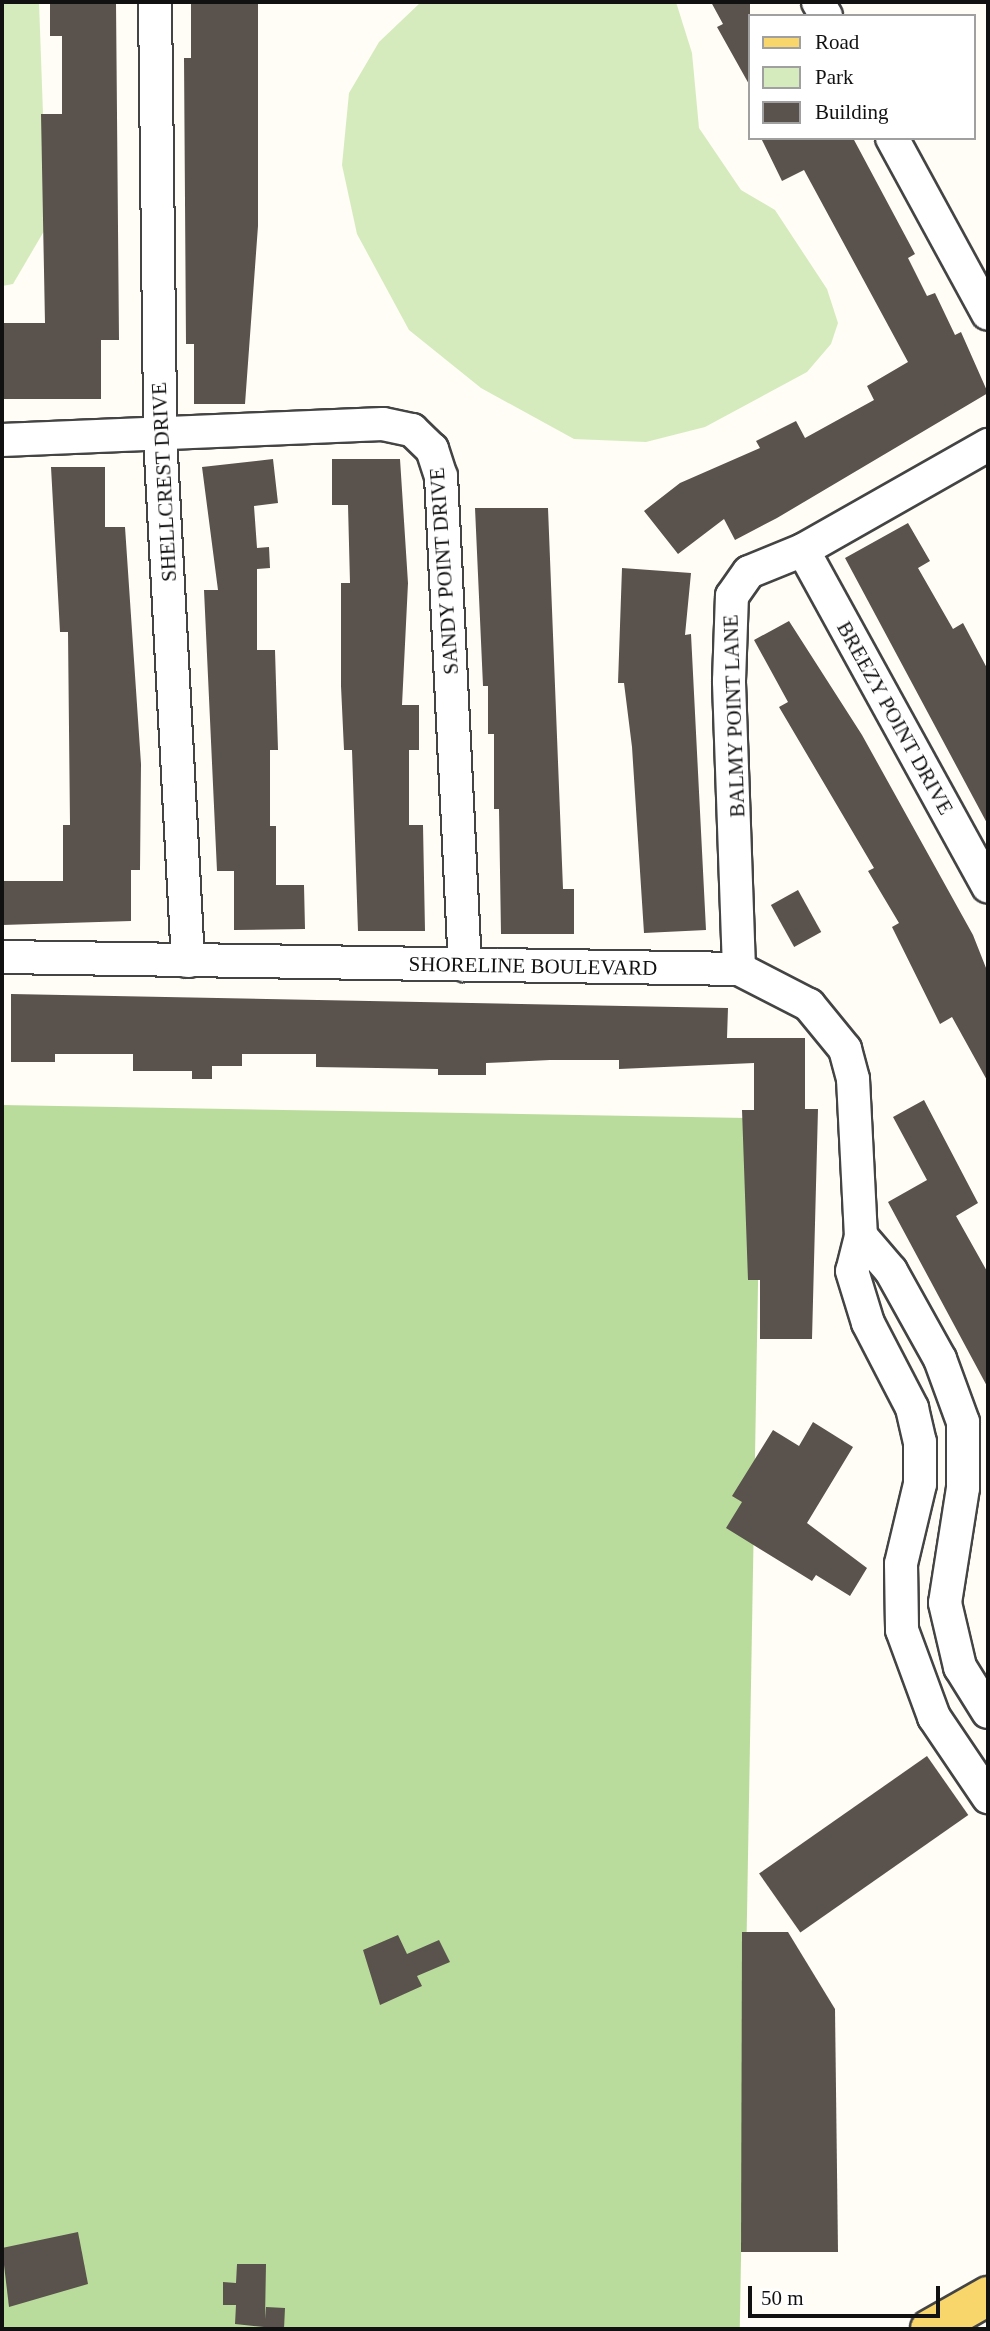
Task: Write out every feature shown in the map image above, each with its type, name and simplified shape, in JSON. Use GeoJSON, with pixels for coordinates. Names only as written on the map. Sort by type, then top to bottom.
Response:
{"type":"FeatureCollection","features":[{"type":"Feature","properties":{"kind":"main road"},"geometry":{"type":"LineString","coordinates":[[930,2329],[988,2296]]}},
{"type":"Feature","properties":{"kind":"street","name":"SHELLCREST DRIVE"},"geometry":{"type":"LineString","coordinates":[[155,2],[160,436],[188,961]]}},
{"type":"Feature","properties":{"kind":"street"},"geometry":{"type":"LineString","coordinates":[[893,140],[988,314]]}},
{"type":"Feature","properties":{"kind":"street","name":"SANDY POINT DRIVE"},"geometry":{"type":"LineString","coordinates":[[2,440],[160,436],[383,424],[412,429],[432,449],[441,476],[465,965]]}},
{"type":"Feature","properties":{"kind":"street","name":"BALMY POINT LANE"},"geometry":{"type":"LineString","coordinates":[[739,969],[729,681],[732,596],[749,572],[803,550],[988,445]]}},
{"type":"Feature","properties":{"kind":"street","name":"BREEZY POINT DRIVE"},"geometry":{"type":"LineString","coordinates":[[803,550],[988,886]]}},
{"type":"Feature","properties":{"kind":"street","name":"SHORELINE BOULEVARD"},"geometry":{"type":"LineString","coordinates":[[2,957],[739,969],[809,1005],[845,1049],[856,1100],[861,1236],[852,1271],[868,1323],[912,1408],[920,1485],[901,1564],[902,1629],[934,1717],[988,1797]]}},
{"type":"Feature","properties":{"kind":"street"},"geometry":{"type":"LineString","coordinates":[[861,1236],[891,1271],[940,1359],[963,1422],[976,1489],[944,1603],[960,1667],[988,1712]]}},
{"type":"Feature","properties":{"kind":"street"},"geometry":{"type":"LineString","coordinates":[[920,1485],[976,1489]]}},
{"type":"Feature","properties":{"kind":"green space"},"geometry":{"type":"Polygon","coordinates":[[[2,2],[39,2],[47,226],[13,284],[2,286],[2,2]]]}},
{"type":"Feature","properties":{"kind":"green space"},"geometry":{"type":"Polygon","coordinates":[[[421,2],[676,2],[692,53],[699,128],[741,190],[775,210],[827,289],[838,323],[831,344],[807,372],[705,427],[646,442],[574,439],[481,388],[409,330],[357,234],[342,165],[349,93],[379,42],[421,2]]]}},
{"type":"Feature","properties":{"kind":"green space"},"geometry":{"type":"Polygon","coordinates":[[[2,1105],[761,1118],[740,2329],[2,2329],[2,1105]]]}},
{"type":"Feature","properties":{"kind":"building"},"geometry":{"type":"Polygon","coordinates":[[[50,2],[116,2],[119,340],[101,340],[101,399],[2,399],[2,323],[45,323],[41,114],[62,114],[62,36],[50,36],[50,2]]]}},
{"type":"Feature","properties":{"kind":"building"},"geometry":{"type":"Polygon","coordinates":[[[191,2],[258,2],[258,226],[245,404],[194,404],[194,344],[186,344],[184,58],[191,58],[191,2]]]}},
{"type":"Feature","properties":{"kind":"building"},"geometry":{"type":"Polygon","coordinates":[[[711,2],[750,2],[748,82],[717,27],[723,24],[711,2]]]}},
{"type":"Feature","properties":{"kind":"building"},"geometry":{"type":"Polygon","coordinates":[[[762,140],[854,140],[915,254],[908,258],[927,296],[935,293],[955,335],[961,332],[988,393],[735,540],[724,519],[678,554],[644,511],[680,483],[760,448],[756,441],[796,421],[805,438],[874,400],[867,386],[908,362],[804,170],[782,181],[762,140]]]}},
{"type":"Feature","properties":{"kind":"building"},"geometry":{"type":"Polygon","coordinates":[[[273,459],[278,503],[254,506],[257,548],[269,547],[270,568],[257,569],[257,650],[275,650],[278,750],[270,750],[270,826],[276,826],[276,885],[304,885],[305,929],[234,930],[234,871],[217,871],[204,590],[218,590],[202,467],[273,459]]]}},
{"type":"Feature","properties":{"kind":"building"},"geometry":{"type":"Polygon","coordinates":[[[332,459],[400,459],[408,583],[402,705],[419,705],[419,750],[409,750],[409,825],[423,825],[425,931],[358,931],[352,750],[344,750],[341,686],[341,583],[350,583],[348,505],[332,505],[332,459]]]}},
{"type":"Feature","properties":{"kind":"building"},"geometry":{"type":"Polygon","coordinates":[[[51,467],[105,467],[105,527],[125,527],[141,764],[140,870],[131,870],[131,921],[2,925],[2,881],[63,881],[63,825],[70,825],[68,632],[60,632],[51,467]]]}},
{"type":"Feature","properties":{"kind":"building"},"geometry":{"type":"Polygon","coordinates":[[[475,508],[548,508],[563,889],[574,889],[574,934],[501,934],[499,809],[494,809],[494,734],[488,734],[488,686],[483,686],[475,508]]]}},
{"type":"Feature","properties":{"kind":"building"},"geometry":{"type":"Polygon","coordinates":[[[908,523],[930,561],[918,568],[953,629],[963,623],[988,670],[988,825],[845,558],[908,523]]]}},
{"type":"Feature","properties":{"kind":"building"},"geometry":{"type":"Polygon","coordinates":[[[622,568],[691,573],[685,635],[691,634],[706,930],[644,933],[632,747],[624,683],[618,683],[622,568]]]}},
{"type":"Feature","properties":{"kind":"building"},"geometry":{"type":"Polygon","coordinates":[[[789,621],[862,735],[973,935],[988,973],[988,1082],[952,1017],[940,1024],[892,927],[899,923],[868,871],[874,868],[779,707],[788,702],[754,640],[789,621]]]}},
{"type":"Feature","properties":{"kind":"building"},"geometry":{"type":"Polygon","coordinates":[[[798,890],[821,932],[794,947],[771,905],[798,890]]]}},
{"type":"Feature","properties":{"kind":"building"},"geometry":{"type":"Polygon","coordinates":[[[11,994],[728,1008],[727,1038],[805,1038],[805,1109],[818,1109],[812,1339],[760,1339],[760,1280],[748,1280],[742,1110],[754,1110],[754,1063],[619,1069],[619,1060],[550,1060],[486,1063],[486,1075],[438,1075],[438,1069],[316,1067],[316,1054],[242,1054],[242,1066],[212,1066],[212,1079],[192,1079],[192,1071],[133,1071],[133,1054],[55,1054],[55,1062],[11,1062],[11,994]]]}},
{"type":"Feature","properties":{"kind":"building"},"geometry":{"type":"Polygon","coordinates":[[[924,1100],[978,1203],[956,1216],[988,1273],[988,1388],[888,1202],[927,1180],[893,1117],[924,1100]]]}},
{"type":"Feature","properties":{"kind":"building"},"geometry":{"type":"Polygon","coordinates":[[[813,1422],[853,1447],[807,1523],[867,1568],[850,1596],[816,1575],[812,1581],[726,1528],[742,1502],[732,1496],[773,1430],[799,1446],[813,1422]]]}},
{"type":"Feature","properties":{"kind":"building"},"geometry":{"type":"Polygon","coordinates":[[[927,1756],[968,1815],[800,1933],[759,1874],[927,1756]]]}},
{"type":"Feature","properties":{"kind":"building"},"geometry":{"type":"Polygon","coordinates":[[[742,1932],[788,1932],[835,2009],[838,2252],[741,2252],[742,1932]]]}},
{"type":"Feature","properties":{"kind":"building"},"geometry":{"type":"Polygon","coordinates":[[[398,1935],[407,1954],[439,1940],[450,1962],[417,1976],[422,1986],[380,2005],[363,1950],[398,1935]]]}},
{"type":"Feature","properties":{"kind":"building"},"geometry":{"type":"Polygon","coordinates":[[[78,2232],[88,2284],[9,2307],[2,2248],[78,2232]]]}},
{"type":"Feature","properties":{"kind":"building"},"geometry":{"type":"Polygon","coordinates":[[[237,2264],[266,2264],[265,2319],[266,2307],[285,2308],[284,2329],[235,2324],[236,2305],[223,2305],[223,2282],[236,2283],[237,2264]]]}}]}
